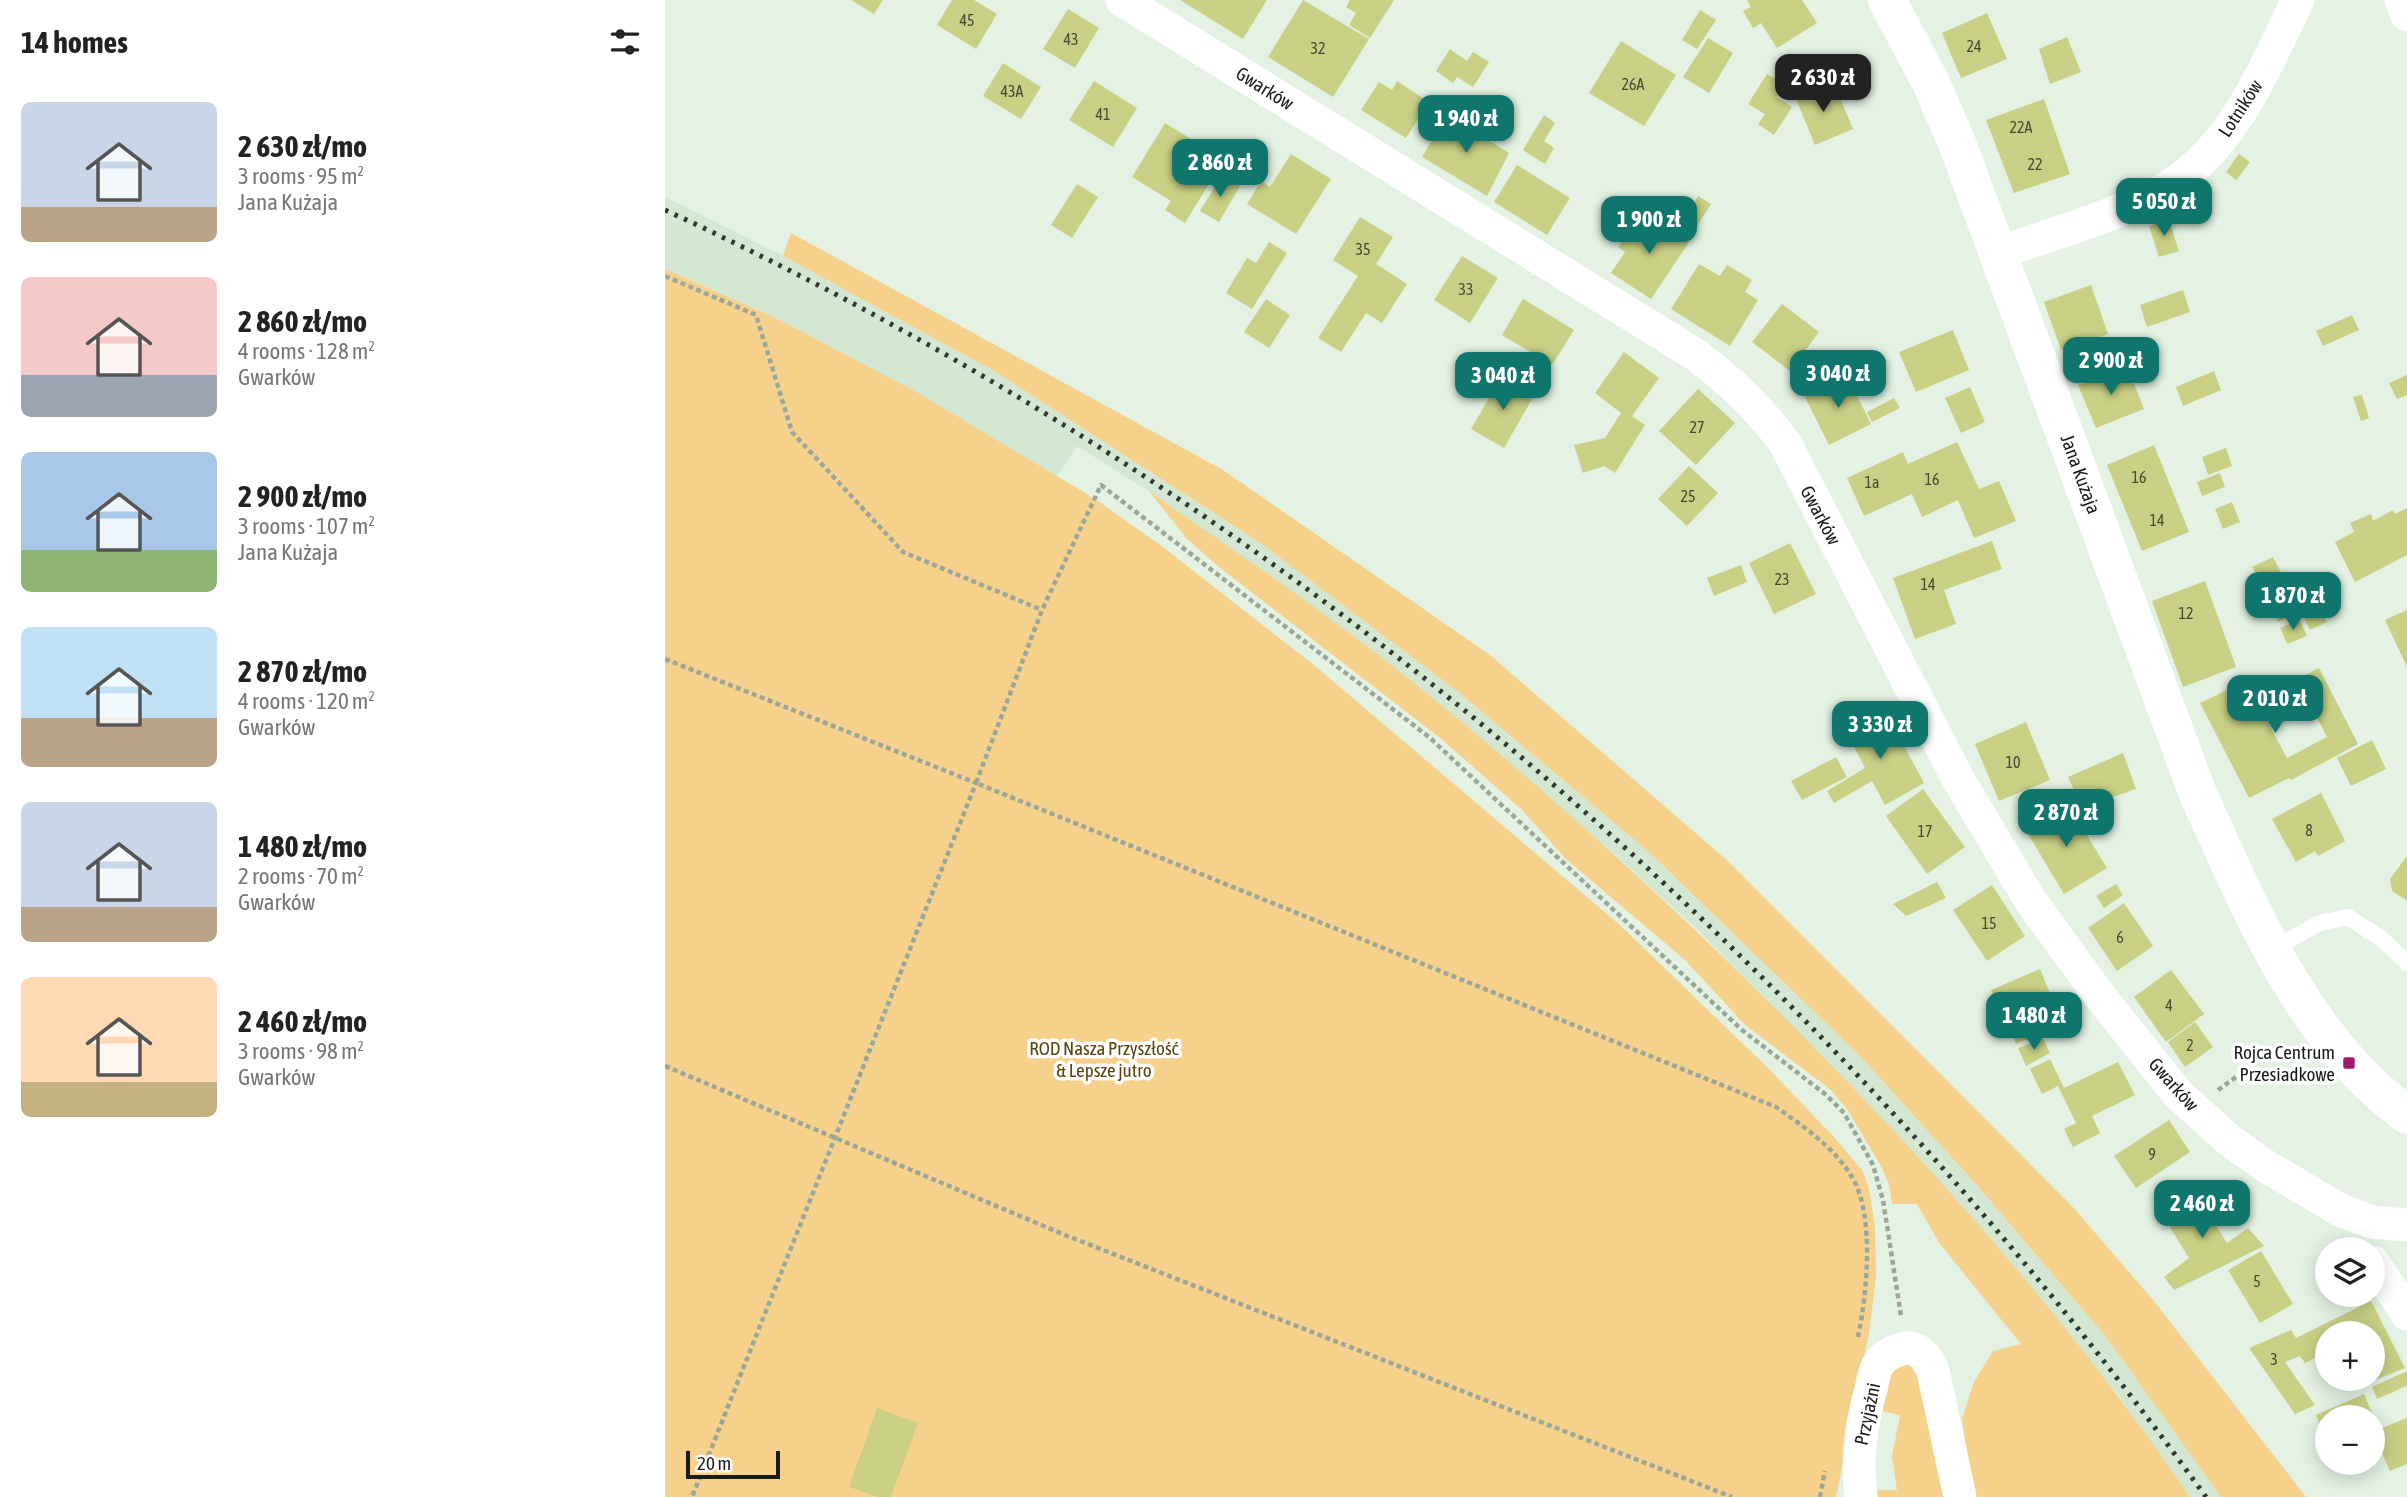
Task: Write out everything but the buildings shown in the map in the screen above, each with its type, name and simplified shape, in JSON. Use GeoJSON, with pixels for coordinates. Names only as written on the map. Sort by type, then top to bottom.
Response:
{"type":"FeatureCollection","features":[{"type":"Feature","properties":{"kind":"street","name":"Gwarków"},"geometry":{"type":"LineString","coordinates":[[1122,0],[1696,355],[1730,380],[1760,409],[1785,443],[1958,779],[2038,911],[2099,995],[2178,1094],[2255,1159],[2340,1210],[2371,1222],[2407,1225]]}},
{"type":"Feature","properties":{"kind":"street","name":"Jana Kużaja"},"geometry":{"type":"LineString","coordinates":[[1887,0],[1931,83],[1998,253],[2198,794],[2271,950],[2313,1017],[2349,1063],[2407,1115]]}},
{"type":"Feature","properties":{"kind":"street","name":"Lotników"},"geometry":{"type":"LineString","coordinates":[[1998,253],[2156,194],[2182,178],[2230,128],[2245,105],[2298,0]]}},
{"type":"Feature","properties":{"kind":"street"},"geometry":{"type":"LineString","coordinates":[[2401,0],[2407,15]]}},
{"type":"Feature","properties":{"kind":"street","name":"Gwarków"},"geometry":{"type":"LineString","coordinates":[[2340,1210],[2357,1237]]}},
{"type":"Feature","properties":{"kind":"street"},"geometry":{"type":"LineString","coordinates":[[2385,1280],[2407,1314]]}},
{"type":"Feature","properties":{"kind":"street"},"geometry":{"type":"LineString","coordinates":[[1905,1348],[1914,1348],[1933,1371],[1961,1497]]}},
{"type":"Feature","properties":{"kind":"street","name":"Przyjaźni"},"geometry":{"type":"LineString","coordinates":[[1861,1497],[1857,1469],[1859,1444],[1877,1364],[1889,1353],[1905,1348]]}},
{"type":"Feature","properties":{"kind":"lane"},"geometry":{"type":"LineString","coordinates":[[2271,950],[2320,923],[2348,918],[2382,939],[2407,963]]}},
{"type":"Feature","properties":{"kind":"path"},"geometry":{"type":"LineString","coordinates":[[665,276],[756,315],[792,432],[903,552],[1042,610]]}},
{"type":"Feature","properties":{"kind":"path"},"geometry":{"type":"LineString","coordinates":[[692,1497],[976,783],[1042,610],[1101,485],[1429,737],[1742,1030],[1801,1073],[1844,1114],[1873,1165],[1883,1200],[1905,1348]]}},
{"type":"Feature","properties":{"kind":"path"},"geometry":{"type":"LineString","coordinates":[[665,659],[1776,1107],[1818,1137],[1853,1178],[1866,1234],[1866,1277],[1857,1343]]}},
{"type":"Feature","properties":{"kind":"path"},"geometry":{"type":"LineString","coordinates":[[2217,1091],[2268,1054]]}},
{"type":"Feature","properties":{"kind":"path"},"geometry":{"type":"LineString","coordinates":[[665,1066],[1065,1236],[1732,1497]]}},
{"type":"Feature","properties":{"kind":"path"},"geometry":{"type":"LineString","coordinates":[[1820,1497],[1828,1460]]}},
{"type":"Feature","properties":{"kind":"shaded area"},"geometry":{"type":"Polygon","coordinates":[[[665,197],[783,256],[996,372],[1259,542],[1456,690],[1649,852],[1859,1055],[1975,1183],[2107,1338],[2221,1497],[2190,1497],[2116,1392],[1991,1239],[1872,1107],[1699,931],[1627,865],[1403,674],[1149,491],[1077,446],[1057,476],[915,391],[778,319],[665,269],[665,197]]]}},
{"type":"Feature","properties":{"kind":"green space"},"geometry":{"type":"Polygon","coordinates":[[[791,233],[1223,470],[1490,655],[1729,862],[2072,1206],[2154,1301],[2306,1497],[2221,1497],[2107,1338],[1975,1183],[1859,1055],[1649,852],[1456,690],[1259,542],[996,372],[783,256],[791,233]]]}},
{"type":"Feature","properties":{"kind":"green space","name":"ROD Nasza Przyszłość & Lepsze jutro"},"geometry":{"type":"Polygon","coordinates":[[[665,269],[778,319],[915,391],[1095,499],[1159,544],[1314,665],[1621,926],[1770,1070],[1834,1137],[1862,1170],[1869,1188],[1875,1227],[1876,1277],[1869,1333],[1836,1497],[665,1497],[665,269]]]}},
{"type":"Feature","properties":{"kind":"green space"},"geometry":{"type":"Polygon","coordinates":[[[1149,491],[1310,604],[1404,675],[1557,804],[1705,939],[1853,1087],[1956,1199],[2054,1314],[2190,1497],[1973,1497],[1962,1419],[1974,1382],[1993,1351],[2021,1344],[1940,1244],[1917,1204],[1892,1204],[1889,1184],[1881,1166],[1847,1109],[1831,1090],[1744,1024],[1685,960],[1566,859],[1521,809],[1439,737],[1219,567],[1186,538],[1149,491]]]}},
{"type":"Feature","properties":{"kind":"green space"},"geometry":{"type":"Polygon","coordinates":[[[1907,1361],[1916,1368],[1948,1497],[1878,1497],[1876,1490],[1897,1490],[1892,1457],[1900,1415],[1881,1411],[1891,1366],[1907,1361]]]}},
{"type":"Feature","properties":{"kind":"railway"},"geometry":{"type":"LineString","coordinates":[[665,210],[892,324],[1110,454],[1319,598],[1518,755],[1707,924],[1885,1105],[2052,1296],[2206,1497]]}},
{"type":"Feature","properties":{"kind":"place","name":"Rojca Centrum Przesiadkowe"},"geometry":{"type":"Point","coordinates":[2349,1063]}}]}
